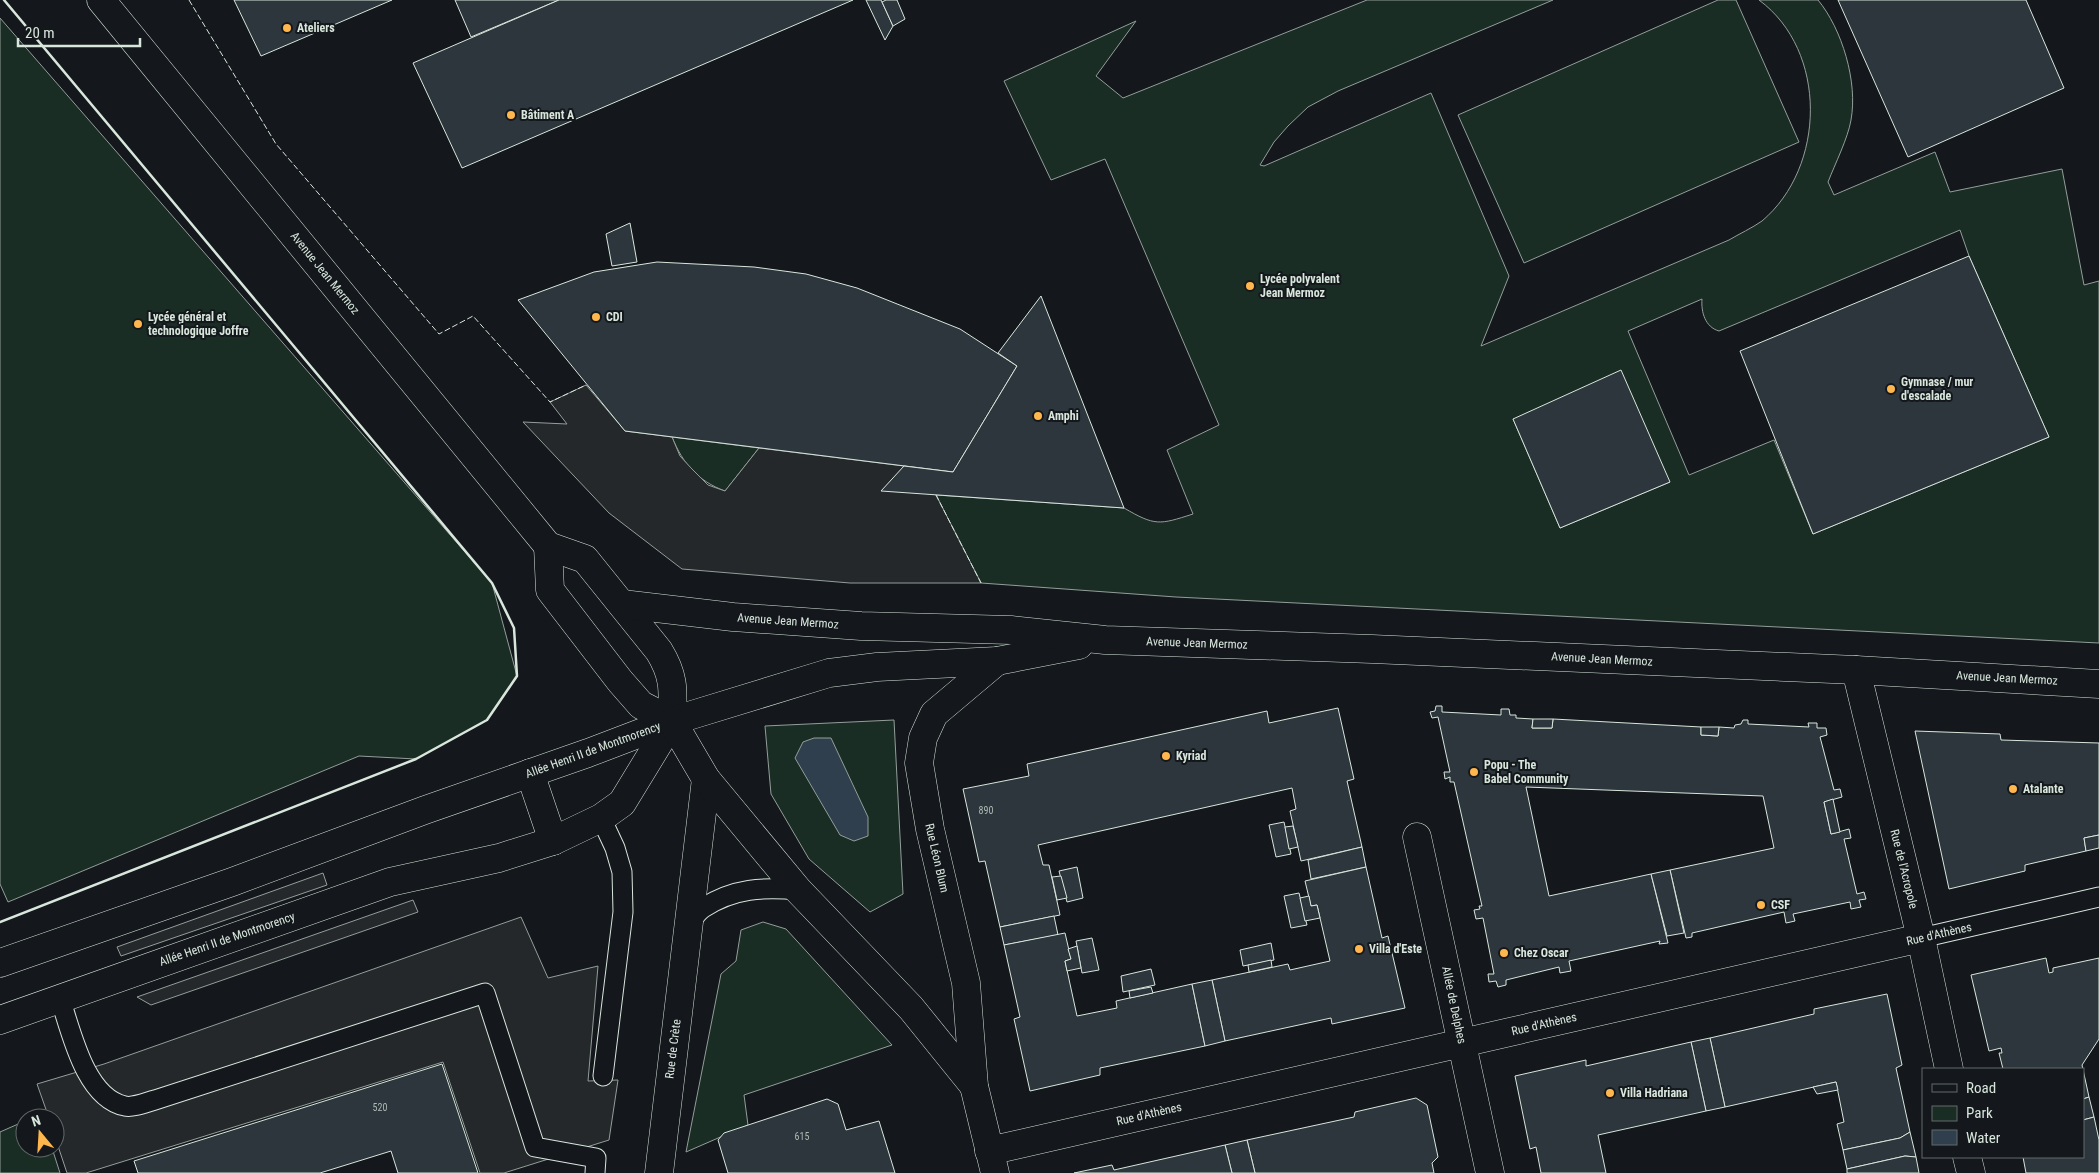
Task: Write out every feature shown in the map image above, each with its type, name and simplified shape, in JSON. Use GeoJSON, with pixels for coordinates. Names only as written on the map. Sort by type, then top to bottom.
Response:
{"type":"FeatureCollection","features":[{"type":"Feature","properties":{"kind":"main road","name":"Avenue Jean Mermoz"},"geometry":{"type":"LineString","coordinates":[[101,0],[548,546]]}},
{"type":"Feature","properties":{"kind":"main road"},"geometry":{"type":"LineString","coordinates":[[548,546],[585,559],[622,604],[659,651],[669,668],[673,693],[672,721],[641,705],[620,681],[550,590],[548,546]]}},
{"type":"Feature","properties":{"kind":"main road","name":"Avenue Jean Mermoz"},"geometry":{"type":"LineString","coordinates":[[622,604],[743,618],[861,626],[1011,630],[1105,640],[1382,649],[1856,670],[2099,684]]}},
{"type":"Feature","properties":{"kind":"main road","name":"Avenue Jean Mermoz"},"geometry":{"type":"LineString","coordinates":[[672,721],[829,673],[878,667],[997,661],[1105,640]]}},
{"type":"Feature","properties":{"kind":"main road","name":"Rue Léon Blum"},"geometry":{"type":"LineString","coordinates":[[992,1162],[974,1086],[966,983],[930,829],[919,763],[923,738],[934,714],[997,661]]}},
{"type":"Feature","properties":{"kind":"main road","name":"Rue de l'Acropole"},"geometry":{"type":"LineString","coordinates":[[1856,670],[1921,938],[1949,1068]]}},
{"type":"Feature","properties":{"kind":"main road","name":"Allée Henri II de Montmorency"},"geometry":{"type":"LineString","coordinates":[[0,963],[530,774],[672,721]]}},
{"type":"Feature","properties":{"kind":"main road","name":"Allée Henri II de Montmorency"},"geometry":{"type":"LineString","coordinates":[[0,1020],[390,882],[499,858],[552,841],[601,818],[622,803],[672,721]]}},
{"type":"Feature","properties":{"kind":"main road","name":"Rue Léon Blum"},"geometry":{"type":"LineString","coordinates":[[672,721],[706,779],[798,890],[911,1008],[974,1086]]}},
{"type":"Feature","properties":{"kind":"main road"},"geometry":{"type":"LineString","coordinates":[[530,774],[552,841]]}},
{"type":"Feature","properties":{"kind":"main road","name":"Rue de Crète"},"geometry":{"type":"LineString","coordinates":[[659,1173],[706,779]]}},
{"type":"Feature","properties":{"kind":"main road","name":"Allée de Delphes"},"geometry":{"type":"LineString","coordinates":[[1417,837],[1490,1173]]}},
{"type":"Feature","properties":{"kind":"main road","name":"Rue d'Athènes"},"geometry":{"type":"LineString","coordinates":[[992,1162],[1462,1042],[1921,938]]}},
{"type":"Feature","properties":{"kind":"main road"},"geometry":{"type":"LineString","coordinates":[[1967,1158],[1970,1173]]}},
{"type":"Feature","properties":{"kind":"lane"},"geometry":{"type":"LineString","coordinates":[[601,818],[615,848],[622,872],[623,912],[603,1076]]}},
{"type":"Feature","properties":{"kind":"lane"},"geometry":{"type":"LineString","coordinates":[[688,925],[702,908],[736,892],[765,887],[798,890]]}},
{"type":"Feature","properties":{"kind":"lane","name":"Rue d'Athènes"},"geometry":{"type":"LineString","coordinates":[[1921,938],[2099,897]]}},
{"type":"Feature","properties":{"kind":"lane"},"geometry":{"type":"LineString","coordinates":[[60,998],[90,1078],[104,1095],[126,1106],[155,1100],[485,993],[535,1147],[596,1158],[595,1173]]}},
{"type":"Feature","properties":{"kind":"green space"},"geometry":{"type":"Polygon","coordinates":[[[1367,0],[1553,0],[1338,91],[1308,107],[1274,142],[1260,165],[1264,166],[1431,93],[1509,276],[1481,346],[1729,240],[1762,221],[1783,198],[1798,171],[1807,141],[1810,109],[1807,78],[1798,48],[1782,22],[1759,0],[1818,0],[1827,12],[1841,41],[1850,73],[1852,89],[1853,105],[1851,120],[1828,182],[1834,195],[1935,152],[1950,192],[2062,169],[2084,285],[2099,281],[2099,643],[1176,597],[981,583],[936,495],[1124,508],[1150,521],[1157,522],[1164,522],[1193,514],[1167,450],[1219,425],[1105,159],[1051,180],[1004,81],[1136,21],[1096,76],[1123,98],[1367,0]],[[1960,230],[1719,331],[1707,323],[1702,309],[1702,299],[1628,331],[1689,475],[1774,440],[1813,534],[2049,437],[1969,256],[1960,230]],[[1513,419],[1560,528],[1670,482],[1513,419]]]}},
{"type":"Feature","properties":{"kind":"green space"},"geometry":{"type":"Polygon","coordinates":[[[1718,0],[1736,0],[1799,142],[1524,263],[1458,115],[1718,0]]]}},
{"type":"Feature","properties":{"kind":"green space","name":"Lycée général et technologique Joffre"},"geometry":{"type":"Polygon","coordinates":[[[0,18],[492,583],[517,676],[487,720],[416,759],[359,756],[8,902],[0,884],[0,18]]]}},
{"type":"Feature","properties":{"kind":"green space"},"geometry":{"type":"Polygon","coordinates":[[[672,437],[759,448],[725,491],[699,477],[692,470],[676,447],[672,437]]]}},
{"type":"Feature","properties":{"kind":"green space"},"geometry":{"type":"Polygon","coordinates":[[[894,720],[903,894],[870,912],[809,859],[771,794],[765,726],[894,720]]]}},
{"type":"Feature","properties":{"kind":"green space"},"geometry":{"type":"Polygon","coordinates":[[[763,922],[786,929],[892,1045],[744,1095],[748,1125],[686,1152],[721,974],[736,961],[741,930],[763,922]]]}},
{"type":"Feature","properties":{"kind":"green space"},"geometry":{"type":"Polygon","coordinates":[[[15,1125],[15,1158],[55,1158],[60,1173],[0,1173],[0,1132],[15,1125]]]}},
{"type":"Feature","properties":{"kind":"shaded area"},"geometry":{"type":"Polygon","coordinates":[[[586,385],[625,431],[672,437],[680,456],[692,469],[708,485],[725,491],[759,448],[904,466],[936,495],[981,583],[850,583],[682,569],[609,513],[523,422],[567,424],[550,402],[586,385]]]}},
{"type":"Feature","properties":{"kind":"shaded area"},"geometry":{"type":"Polygon","coordinates":[[[323,873],[327,885],[121,956],[117,947],[323,873]]]}},
{"type":"Feature","properties":{"kind":"shaded area"},"geometry":{"type":"Polygon","coordinates":[[[413,900],[418,912],[151,1005],[137,997],[413,900]]]}},
{"type":"Feature","properties":{"kind":"shaded area"},"geometry":{"type":"Polygon","coordinates":[[[521,917],[548,978],[598,966],[588,1081],[618,1080],[609,1140],[504,1173],[480,1173],[443,1062],[86,1173],[67,1173],[62,1158],[65,1158],[65,1108],[45,1108],[37,1084],[104,1064],[521,917]]]}},
{"type":"Feature","properties":{"kind":"water"},"geometry":{"type":"Polygon","coordinates":[[[814,738],[831,738],[868,817],[868,836],[854,841],[840,835],[795,758],[803,742],[814,738]]]}},
{"type":"Feature","properties":{"kind":"building","name":"Ateliers"},"geometry":{"type":"Polygon","coordinates":[[[234,0],[392,0],[261,56],[234,0]]]}},
{"type":"Feature","properties":{"kind":"building"},"geometry":{"type":"Polygon","coordinates":[[[455,0],[559,0],[471,37],[455,0]]]}},
{"type":"Feature","properties":{"kind":"building","name":"Bâtiment A"},"geometry":{"type":"Polygon","coordinates":[[[559,0],[853,0],[462,168],[413,63],[559,0]]]}},
{"type":"Feature","properties":{"kind":"building"},"geometry":{"type":"Polygon","coordinates":[[[866,0],[881,0],[882,2],[893,26],[885,40],[866,0]]]}},
{"type":"Feature","properties":{"kind":"building"},"geometry":{"type":"Polygon","coordinates":[[[897,0],[905,19],[893,26],[882,2],[897,0]]]}},
{"type":"Feature","properties":{"kind":"building"},"geometry":{"type":"Polygon","coordinates":[[[1838,0],[2026,0],[2064,88],[1908,157],[1838,0]]]}},
{"type":"Feature","properties":{"kind":"building"},"geometry":{"type":"Polygon","coordinates":[[[630,223],[637,262],[612,266],[606,234],[630,223]]]}},
{"type":"Feature","properties":{"kind":"building","name":"Gymnase / mur d'escalade"},"geometry":{"type":"Polygon","coordinates":[[[1969,256],[2049,437],[1813,534],[1740,351],[1969,256]]]}},
{"type":"Feature","properties":{"kind":"building"},"geometry":{"type":"Polygon","coordinates":[[[657,262],[754,267],[806,274],[857,288],[960,329],[1017,366],[953,472],[625,431],[518,300],[594,272],[657,262]]]}},
{"type":"Feature","properties":{"kind":"building","name":"Amphi"},"geometry":{"type":"Polygon","coordinates":[[[1041,296],[1124,508],[881,491],[904,466],[953,472],[1017,366],[998,353],[1041,296]]]}},
{"type":"Feature","properties":{"kind":"building"},"geometry":{"type":"Polygon","coordinates":[[[1621,370],[1670,482],[1560,528],[1513,419],[1621,370]]]}},
{"type":"Feature","properties":{"kind":"building"},"geometry":{"type":"Polygon","coordinates":[[[1436,706],[1442,706],[1442,712],[1501,715],[1501,709],[1509,709],[1510,715],[1516,715],[1516,718],[1533,719],[1532,728],[1552,728],[1553,719],[1701,727],[1701,735],[1718,736],[1719,727],[1734,728],[1735,725],[1741,724],[1743,720],[1748,720],[1748,724],[1809,727],[1808,723],[1817,723],[1817,728],[1826,728],[1827,735],[1820,737],[1834,790],[1840,789],[1842,797],[1824,802],[1831,834],[1849,829],[1851,838],[1844,839],[1857,894],[1864,892],[1866,899],[1859,900],[1861,907],[1851,909],[1850,902],[1793,914],[1795,921],[1786,923],[1784,912],[1692,933],[1692,937],[1686,938],[1670,870],[1774,848],[1763,796],[1526,787],[1549,896],[1651,874],[1668,943],[1659,944],[1660,941],[1569,961],[1571,971],[1560,973],[1559,967],[1506,980],[1506,985],[1498,987],[1496,981],[1489,982],[1488,974],[1494,974],[1483,918],[1476,919],[1474,910],[1480,909],[1479,906],[1482,906],[1454,782],[1450,782],[1450,777],[1445,779],[1444,772],[1450,772],[1438,717],[1432,718],[1430,712],[1435,711],[1436,706]]]}},
{"type":"Feature","properties":{"kind":"building"},"geometry":{"type":"Polygon","coordinates":[[[1338,708],[1354,779],[1347,781],[1362,847],[1301,861],[1290,811],[1296,809],[1292,788],[1038,845],[1043,865],[1049,865],[1060,915],[1000,927],[985,861],[979,862],[963,789],[1029,776],[1027,764],[1267,711],[1269,723],[1338,708]]]}},
{"type":"Feature","properties":{"kind":"building"},"geometry":{"type":"Polygon","coordinates":[[[1533,719],[1553,719],[1552,728],[1532,728],[1533,719]]]}},
{"type":"Feature","properties":{"kind":"building"},"geometry":{"type":"Polygon","coordinates":[[[1701,727],[1719,727],[1718,736],[1701,735],[1701,727]]]}},
{"type":"Feature","properties":{"kind":"building","name":"Atalante"},"geometry":{"type":"Polygon","coordinates":[[[1915,731],[2000,734],[2001,740],[2099,743],[2099,835],[2084,838],[2086,851],[2025,865],[2025,871],[1949,889],[1915,731]]]}},
{"type":"Feature","properties":{"kind":"building"},"geometry":{"type":"Polygon","coordinates":[[[1833,799],[1840,832],[1831,834],[1824,802],[1833,799]]]}},
{"type":"Feature","properties":{"kind":"building"},"geometry":{"type":"Polygon","coordinates":[[[1284,822],[1291,854],[1276,857],[1269,825],[1284,822]]]}},
{"type":"Feature","properties":{"kind":"building"},"geometry":{"type":"Polygon","coordinates":[[[1293,826],[1298,847],[1289,849],[1285,827],[1293,826]]]}},
{"type":"Feature","properties":{"kind":"building"},"geometry":{"type":"Polygon","coordinates":[[[2099,835],[2099,848],[2086,851],[2084,838],[2099,835]]]}},
{"type":"Feature","properties":{"kind":"building"},"geometry":{"type":"Polygon","coordinates":[[[1362,847],[1366,867],[1311,879],[1308,860],[1362,847]]]}},
{"type":"Feature","properties":{"kind":"building"},"geometry":{"type":"Polygon","coordinates":[[[1077,867],[1083,898],[1067,902],[1059,871],[1077,867]]]}},
{"type":"Feature","properties":{"kind":"building","name":"Villa d'Este"},"geometry":{"type":"Polygon","coordinates":[[[1366,867],[1382,938],[1388,936],[1405,1008],[1332,1024],[1331,1018],[1225,1041],[1212,980],[1288,964],[1290,970],[1330,961],[1317,905],[1311,906],[1305,881],[1366,867]]]}},
{"type":"Feature","properties":{"kind":"building"},"geometry":{"type":"Polygon","coordinates":[[[1670,870],[1684,933],[1667,936],[1651,874],[1670,870]]]}},
{"type":"Feature","properties":{"kind":"building"},"geometry":{"type":"Polygon","coordinates":[[[1061,876],[1067,898],[1057,900],[1052,877],[1061,876]]]}},
{"type":"Feature","properties":{"kind":"building"},"geometry":{"type":"Polygon","coordinates":[[[1299,893],[1307,925],[1291,928],[1284,896],[1299,893]]]}},
{"type":"Feature","properties":{"kind":"building"},"geometry":{"type":"Polygon","coordinates":[[[1309,896],[1311,906],[1317,905],[1320,918],[1305,921],[1300,898],[1309,896]]]}},
{"type":"Feature","properties":{"kind":"building"},"geometry":{"type":"Polygon","coordinates":[[[1054,916],[1058,935],[1004,945],[1000,927],[1054,916]]]}},
{"type":"Feature","properties":{"kind":"building"},"geometry":{"type":"Polygon","coordinates":[[[1065,933],[1071,959],[1065,961],[1077,1016],[1117,1008],[1116,1001],[1192,984],[1205,1046],[1100,1068],[1100,1075],[1030,1091],[1014,1019],[1020,1017],[1004,945],[1065,933]]]}},
{"type":"Feature","properties":{"kind":"building"},"geometry":{"type":"Polygon","coordinates":[[[1092,938],[1099,970],[1082,973],[1076,941],[1092,938]]]}},
{"type":"Feature","properties":{"kind":"building"},"geometry":{"type":"Polygon","coordinates":[[[1271,943],[1274,960],[1243,966],[1240,950],[1271,943]]]}},
{"type":"Feature","properties":{"kind":"building"},"geometry":{"type":"Polygon","coordinates":[[[1077,946],[1081,968],[1067,971],[1065,961],[1071,959],[1068,949],[1077,946]]]}},
{"type":"Feature","properties":{"kind":"building"},"geometry":{"type":"Polygon","coordinates":[[[2046,958],[2049,973],[2053,972],[2053,968],[2099,958],[2099,1039],[2082,1065],[2083,1068],[2003,1068],[1999,1053],[2002,1053],[2001,1048],[1989,1051],[1971,975],[2046,958]]]}},
{"type":"Feature","properties":{"kind":"building"},"geometry":{"type":"Polygon","coordinates":[[[1271,960],[1272,967],[1249,972],[1248,965],[1271,960]]]}},
{"type":"Feature","properties":{"kind":"building"},"geometry":{"type":"Polygon","coordinates":[[[1151,969],[1155,985],[1123,992],[1121,976],[1151,969]]]}},
{"type":"Feature","properties":{"kind":"building"},"geometry":{"type":"Polygon","coordinates":[[[1212,980],[1225,1041],[1205,1046],[1192,984],[1212,980]]]}},
{"type":"Feature","properties":{"kind":"building"},"geometry":{"type":"Polygon","coordinates":[[[1151,987],[1153,993],[1130,998],[1129,991],[1151,987]]]}},
{"type":"Feature","properties":{"kind":"building"},"geometry":{"type":"Polygon","coordinates":[[[1887,994],[1902,1065],[1896,1068],[1910,1132],[1900,1138],[1843,1150],[1837,1124],[1844,1122],[1836,1082],[1725,1107],[1710,1038],[1814,1014],[1814,1009],[1887,994]]]}},
{"type":"Feature","properties":{"kind":"building"},"geometry":{"type":"Polygon","coordinates":[[[1710,1038],[1725,1107],[1706,1111],[1691,1042],[1710,1038]]]}},
{"type":"Feature","properties":{"kind":"building","name":"Villa Hadriana"},"geometry":{"type":"Polygon","coordinates":[[[1691,1042],[1706,1111],[1598,1135],[1606,1173],[1541,1173],[1536,1147],[1530,1149],[1515,1076],[1586,1060],[1586,1066],[1691,1042]]]}},
{"type":"Feature","properties":{"kind":"building"},"geometry":{"type":"Polygon","coordinates":[[[442,1064],[478,1173],[398,1173],[391,1151],[320,1173],[138,1173],[134,1161],[442,1064]]]}},
{"type":"Feature","properties":{"kind":"building"},"geometry":{"type":"Polygon","coordinates":[[[2084,1074],[2089,1097],[2084,1099],[2084,1074]]]}},
{"type":"Feature","properties":{"kind":"building"},"geometry":{"type":"Polygon","coordinates":[[[1836,1082],[1838,1090],[1817,1094],[1813,1087],[1836,1082]]]}},
{"type":"Feature","properties":{"kind":"building"},"geometry":{"type":"Polygon","coordinates":[[[2089,1097],[2094,1117],[2084,1120],[2084,1099],[2089,1097]]]}},
{"type":"Feature","properties":{"kind":"building"},"geometry":{"type":"Polygon","coordinates":[[[1416,1098],[1427,1105],[1438,1157],[1432,1163],[1434,1173],[1255,1173],[1247,1140],[1354,1117],[1355,1112],[1416,1098]]]}},
{"type":"Feature","properties":{"kind":"building"},"geometry":{"type":"Polygon","coordinates":[[[827,1099],[838,1104],[846,1130],[879,1121],[895,1173],[728,1173],[718,1140],[724,1133],[827,1099]]]}},
{"type":"Feature","properties":{"kind":"building"},"geometry":{"type":"Polygon","coordinates":[[[2094,1117],[2099,1140],[2099,1173],[2026,1173],[2023,1158],[2084,1158],[2084,1120],[2094,1117]]]}},
{"type":"Feature","properties":{"kind":"building"},"geometry":{"type":"Polygon","coordinates":[[[1910,1132],[1916,1157],[1905,1156],[1847,1169],[1843,1150],[1900,1138],[1910,1132]]]}},
{"type":"Feature","properties":{"kind":"building"},"geometry":{"type":"Polygon","coordinates":[[[1247,1140],[1255,1173],[1232,1173],[1225,1145],[1247,1140]]]}},
{"type":"Feature","properties":{"kind":"building"},"geometry":{"type":"Polygon","coordinates":[[[1225,1145],[1232,1173],[1074,1173],[1112,1165],[1114,1170],[1225,1145]]]}},
{"type":"Feature","properties":{"kind":"building"},"geometry":{"type":"Polygon","coordinates":[[[1905,1156],[1916,1157],[1919,1173],[1847,1173],[1847,1169],[1905,1156]]]}},
{"type":"Feature","properties":{"kind":"fence"},"geometry":{"type":"LineString","coordinates":[[189,0],[276,144],[439,334],[473,316],[550,402],[586,385]]}},
{"type":"Feature","properties":{"kind":"fence"},"geometry":{"type":"LineString","coordinates":[[936,495],[981,583]]}},
{"type":"Feature","properties":{"kind":"wall"},"geometry":{"type":"LineString","coordinates":[[0,922],[416,759],[487,720],[517,676],[514,628],[492,583],[4,0]]}},
{"type":"Feature","properties":{"kind":"place","name":"Ateliers"},"geometry":{"type":"Point","coordinates":[287,28]}},
{"type":"Feature","properties":{"kind":"place","name":"Bâtiment A"},"geometry":{"type":"Point","coordinates":[511,115]}},
{"type":"Feature","properties":{"kind":"place","name":"Lycée polyvalent Jean Mermoz"},"geometry":{"type":"Point","coordinates":[1250,286]}},
{"type":"Feature","properties":{"kind":"place","name":"CDI"},"geometry":{"type":"Point","coordinates":[596,317]}},
{"type":"Feature","properties":{"kind":"place","name":"Lycée général et technologique Joffre"},"geometry":{"type":"Point","coordinates":[138,324]}},
{"type":"Feature","properties":{"kind":"place","name":"Gymnase / mur d'escalade"},"geometry":{"type":"Point","coordinates":[1891,389]}},
{"type":"Feature","properties":{"kind":"place","name":"Amphi"},"geometry":{"type":"Point","coordinates":[1038,416]}},
{"type":"Feature","properties":{"kind":"place","name":"Kyriad"},"geometry":{"type":"Point","coordinates":[1166,756]}},
{"type":"Feature","properties":{"kind":"place","name":"Popu - The Babel Community"},"geometry":{"type":"Point","coordinates":[1474,772]}},
{"type":"Feature","properties":{"kind":"place","name":"Atalante"},"geometry":{"type":"Point","coordinates":[2013,789]}},
{"type":"Feature","properties":{"kind":"place","name":"CSF"},"geometry":{"type":"Point","coordinates":[1761,905]}},
{"type":"Feature","properties":{"kind":"place","name":"Villa d'Este"},"geometry":{"type":"Point","coordinates":[1359,949]}},
{"type":"Feature","properties":{"kind":"place","name":"Chez Oscar"},"geometry":{"type":"Point","coordinates":[1504,953]}},
{"type":"Feature","properties":{"kind":"place","name":"Villa Hadriana"},"geometry":{"type":"Point","coordinates":[1610,1093]}}]}
